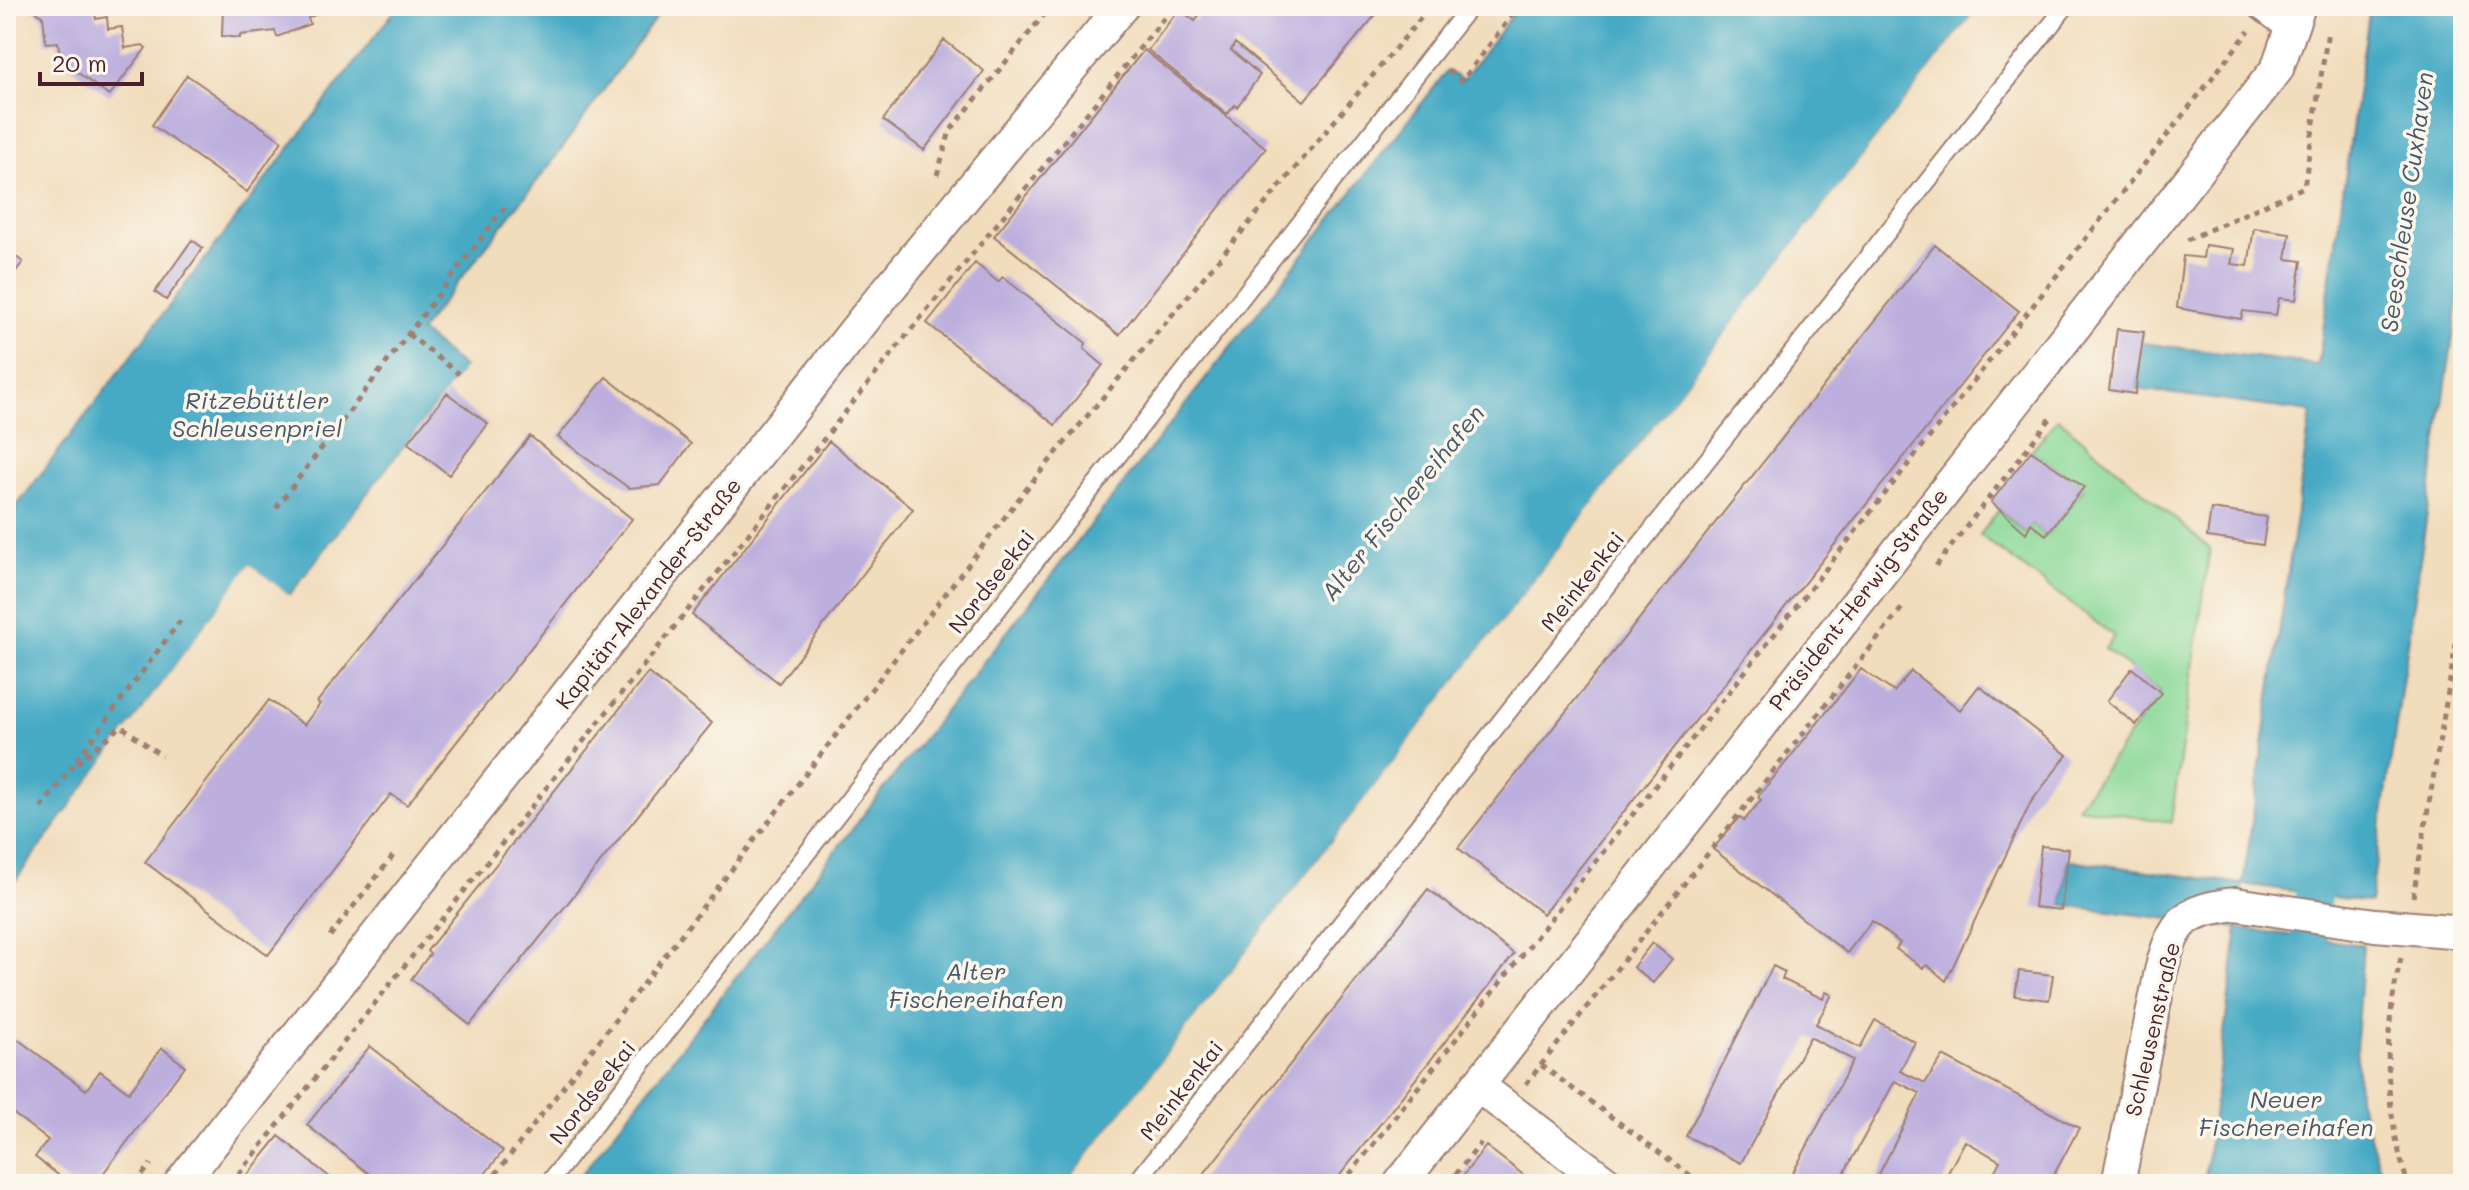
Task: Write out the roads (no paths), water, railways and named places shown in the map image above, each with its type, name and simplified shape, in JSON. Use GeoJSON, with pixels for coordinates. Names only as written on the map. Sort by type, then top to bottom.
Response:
{"type":"FeatureCollection","features":[{"type":"Feature","properties":{"kind":"street","name":"Kapitän-Alexander-Straße"},"geometry":{"type":"LineString","coordinates":[[180,1184],[873,308],[1122,6]]}},
{"type":"Feature","properties":{"kind":"street","name":"Präsident-Herwig-Straße"},"geometry":{"type":"LineString","coordinates":[[1400,1184],[2277,69],[2294,20]]}},
{"type":"Feature","properties":{"kind":"street","name":"Schleusenstraße"},"geometry":{"type":"LineString","coordinates":[[2118,1184],[2161,971],[2167,947],[2180,921],[2214,906],[2236,904],[2375,925],[2463,932]]}},
{"type":"Feature","properties":{"kind":"street"},"geometry":{"type":"LineString","coordinates":[[1477,1085],[1608,1184]]}},
{"type":"Feature","properties":{"kind":"lane","name":"Nordseekai"},"geometry":{"type":"LineString","coordinates":[[548,1184],[1470,6]]}},
{"type":"Feature","properties":{"kind":"lane","name":"Meinkenkai"},"geometry":{"type":"LineString","coordinates":[[1135,1184],[2066,6]]}},
{"type":"Feature","properties":{"kind":"lane"},"geometry":{"type":"LineString","coordinates":[[2258,10],[2294,20]]}},
{"type":"Feature","properties":{"kind":"water","name":"Ritzebüttler Schleusenpriel"},"geometry":{"type":"Polygon","coordinates":[[[398,6],[664,6],[552,162],[420,331],[464,368],[289,596],[250,565],[6,893],[6,520],[398,6]]]}},
{"type":"Feature","properties":{"kind":"water","name":"Alter Fischereihafen"},"geometry":{"type":"Polygon","coordinates":[[[1519,6],[1979,6],[1066,1184],[574,1184],[1447,71],[1463,80],[1519,6]]]}},
{"type":"Feature","properties":{"kind":"water","name":"Seeschleuse Cuxhaven"},"geometry":{"type":"Polygon","coordinates":[[[2370,6],[2463,6],[2463,268],[2370,902],[2243,884],[2311,412],[2136,389],[2142,343],[2318,365],[2370,6]]]}},
{"type":"Feature","properties":{"kind":"water"},"geometry":{"type":"Polygon","coordinates":[[[2068,860],[2243,884],[2238,928],[2062,905],[2068,860]]]}},
{"type":"Feature","properties":{"kind":"water","name":"Neuer Fischereihafen"},"geometry":{"type":"Polygon","coordinates":[[[2238,928],[2363,945],[2356,1040],[2358,1098],[2385,1184],[2204,1184],[2238,928]]]}},
{"type":"Feature","properties":{"kind":"waterway","name":"Neuer Fischereihafen"},"geometry":{"type":"LineString","coordinates":[[2304,987],[2318,847]]}}]}
